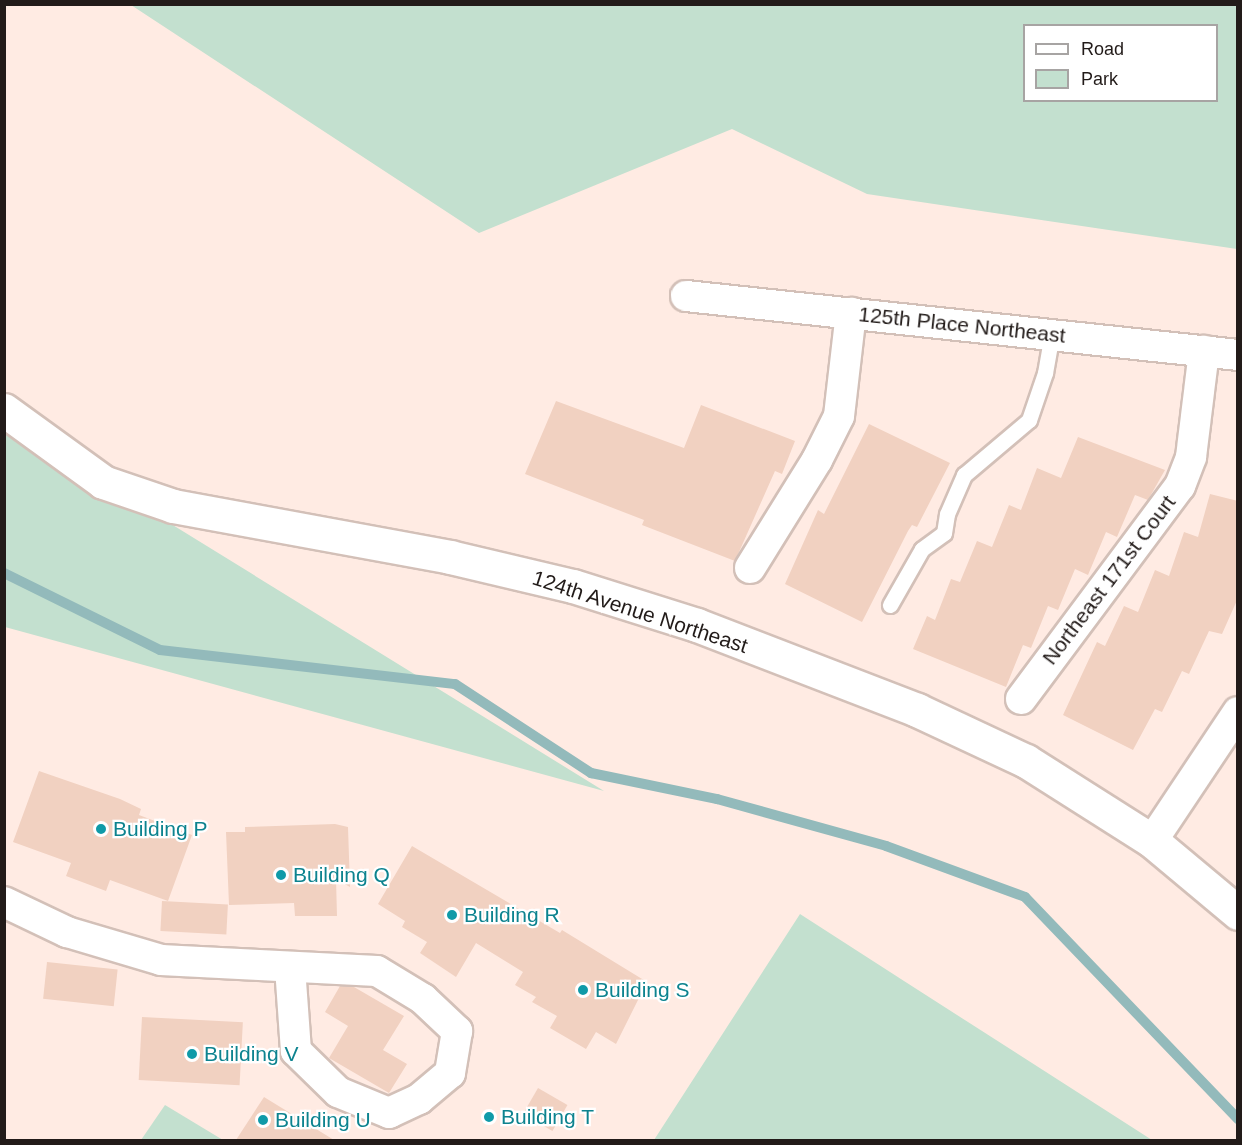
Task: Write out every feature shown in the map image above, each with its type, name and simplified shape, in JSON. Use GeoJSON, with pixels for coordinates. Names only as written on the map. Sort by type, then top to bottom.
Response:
{"type":"FeatureCollection","features":[{"type":"Feature","properties":{"kind":"street","name":"125th Place Northeast"},"geometry":{"type":"LineString","coordinates":[[686,296],[1238,355]]}},
{"type":"Feature","properties":{"kind":"street"},"geometry":{"type":"LineString","coordinates":[[750,568],[817,460],[838,416],[851,314]]}},
{"type":"Feature","properties":{"kind":"street","name":"Northeast 171st Court"},"geometry":{"type":"LineString","coordinates":[[1021,699],[1180,486],[1191,457],[1204,351]]}},
{"type":"Feature","properties":{"kind":"street","name":"124th Avenue Northeast"},"geometry":{"type":"LineString","coordinates":[[4,410],[103,482],[173,506],[450,557],[573,586],[697,625],[917,710],[1026,761],[1152,841],[1238,913]]}},
{"type":"Feature","properties":{"kind":"street"},"geometry":{"type":"LineString","coordinates":[[1152,841],[1238,712]]}},
{"type":"Feature","properties":{"kind":"street"},"geometry":{"type":"LineString","coordinates":[[4,902],[67,932],[161,960],[377,971],[423,999],[457,1031],[450,1073],[419,1100],[389,1113],[338,1092],[296,1051],[290,967]]}},
{"type":"Feature","properties":{"kind":"lane"},"geometry":{"type":"LineString","coordinates":[[890,605],[922,549],[944,533],[947,514],[964,475],[1029,420],[1045,373],[1052,335]]}},
{"type":"Feature","properties":{"kind":"green space"},"geometry":{"type":"Polygon","coordinates":[[[131,5],[1237,5],[1237,249],[867,194],[732,129],[479,233],[131,5]]]}},
{"type":"Feature","properties":{"kind":"green space"},"geometry":{"type":"Polygon","coordinates":[[[4,410],[103,482],[604,791],[5,627],[4,410]]]}},
{"type":"Feature","properties":{"kind":"green space"},"geometry":{"type":"Polygon","coordinates":[[[800,914],[904,981],[1152,1140],[654,1140],[800,914]]]}},
{"type":"Feature","properties":{"kind":"green space"},"geometry":{"type":"Polygon","coordinates":[[[165,1105],[223,1140],[141,1140],[165,1105]]]}},
{"type":"Feature","properties":{"kind":"building"},"geometry":{"type":"Polygon","coordinates":[[[556,401],[684,448],[701,405],[795,441],[782,474],[775,471],[735,561],[642,525],[644,520],[525,474],[556,401]]]}},
{"type":"Feature","properties":{"kind":"building"},"geometry":{"type":"Polygon","coordinates":[[[869,424],[950,463],[917,527],[912,525],[908,531],[862,622],[785,584],[818,510],[824,514],[869,424]]]}},
{"type":"Feature","properties":{"kind":"building"},"geometry":{"type":"Polygon","coordinates":[[[1078,437],[1165,470],[1148,500],[1135,495],[1117,537],[1106,532],[1088,575],[1075,569],[1058,610],[1048,606],[1031,648],[1023,645],[1006,687],[913,649],[927,616],[935,620],[951,579],[960,582],[977,541],[992,547],[1009,505],[1021,510],[1037,468],[1061,478],[1078,437]]]}},
{"type":"Feature","properties":{"kind":"building"},"geometry":{"type":"Polygon","coordinates":[[[1210,494],[1238,501],[1238,598],[1222,634],[1209,631],[1189,674],[1182,671],[1162,712],[1155,709],[1133,750],[1063,715],[1097,642],[1105,646],[1124,606],[1138,612],[1155,570],[1169,576],[1184,532],[1198,537],[1210,494]]]}},
{"type":"Feature","properties":{"kind":"building","name":"Building P"},"geometry":{"type":"Polygon","coordinates":[[[39,771],[120,799],[141,809],[139,815],[192,835],[168,901],[110,880],[106,891],[66,876],[71,863],[13,842],[39,771]]]}},
{"type":"Feature","properties":{"kind":"building","name":"Building Q"},"geometry":{"type":"Polygon","coordinates":[[[335,824],[348,827],[350,887],[336,879],[337,916],[295,916],[294,903],[229,905],[226,832],[245,832],[245,827],[335,824]]]}},
{"type":"Feature","properties":{"kind":"building"},"geometry":{"type":"Polygon","coordinates":[[[412,846],[560,933],[562,930],[647,982],[616,1044],[596,1032],[586,1049],[550,1028],[557,1016],[532,1002],[536,997],[515,985],[523,972],[476,943],[456,977],[420,953],[427,942],[402,927],[405,921],[378,904],[412,846]]]}},
{"type":"Feature","properties":{"kind":"building"},"geometry":{"type":"Polygon","coordinates":[[[162,901],[228,904],[226,934],[160,931],[162,901]]]}},
{"type":"Feature","properties":{"kind":"building"},"geometry":{"type":"Polygon","coordinates":[[[47,962],[118,969],[114,1006],[43,999],[47,962]]]}},
{"type":"Feature","properties":{"kind":"building"},"geometry":{"type":"Polygon","coordinates":[[[340,986],[354,987],[404,1016],[383,1050],[407,1064],[389,1093],[329,1058],[348,1026],[325,1012],[340,986]]]}},
{"type":"Feature","properties":{"kind":"building","name":"Building V"},"geometry":{"type":"Polygon","coordinates":[[[142,1017],[243,1022],[240,1085],[139,1080],[142,1017]]]}},
{"type":"Feature","properties":{"kind":"building"},"geometry":{"type":"Polygon","coordinates":[[[538,1088],[567,1105],[552,1131],[523,1114],[538,1088]]]}},
{"type":"Feature","properties":{"kind":"building","name":"Building U"},"geometry":{"type":"Polygon","coordinates":[[[264,1097],[334,1140],[236,1140],[264,1097]]]}},
{"type":"Feature","properties":{"kind":"waterway"},"geometry":{"type":"LineString","coordinates":[[4,573],[160,650],[455,684],[591,773],[717,799],[886,846],[1025,897],[1238,1119]]}},
{"type":"Feature","properties":{"kind":"place","name":"Building P"},"geometry":{"type":"Point","coordinates":[101,829]}},
{"type":"Feature","properties":{"kind":"place","name":"Building Q"},"geometry":{"type":"Point","coordinates":[281,875]}},
{"type":"Feature","properties":{"kind":"place","name":"Building R"},"geometry":{"type":"Point","coordinates":[452,915]}},
{"type":"Feature","properties":{"kind":"place","name":"Building S"},"geometry":{"type":"Point","coordinates":[583,990]}},
{"type":"Feature","properties":{"kind":"place","name":"Building V"},"geometry":{"type":"Point","coordinates":[192,1054]}},
{"type":"Feature","properties":{"kind":"place","name":"Building T"},"geometry":{"type":"Point","coordinates":[489,1117]}},
{"type":"Feature","properties":{"kind":"place","name":"Building U"},"geometry":{"type":"Point","coordinates":[263,1120]}}]}
